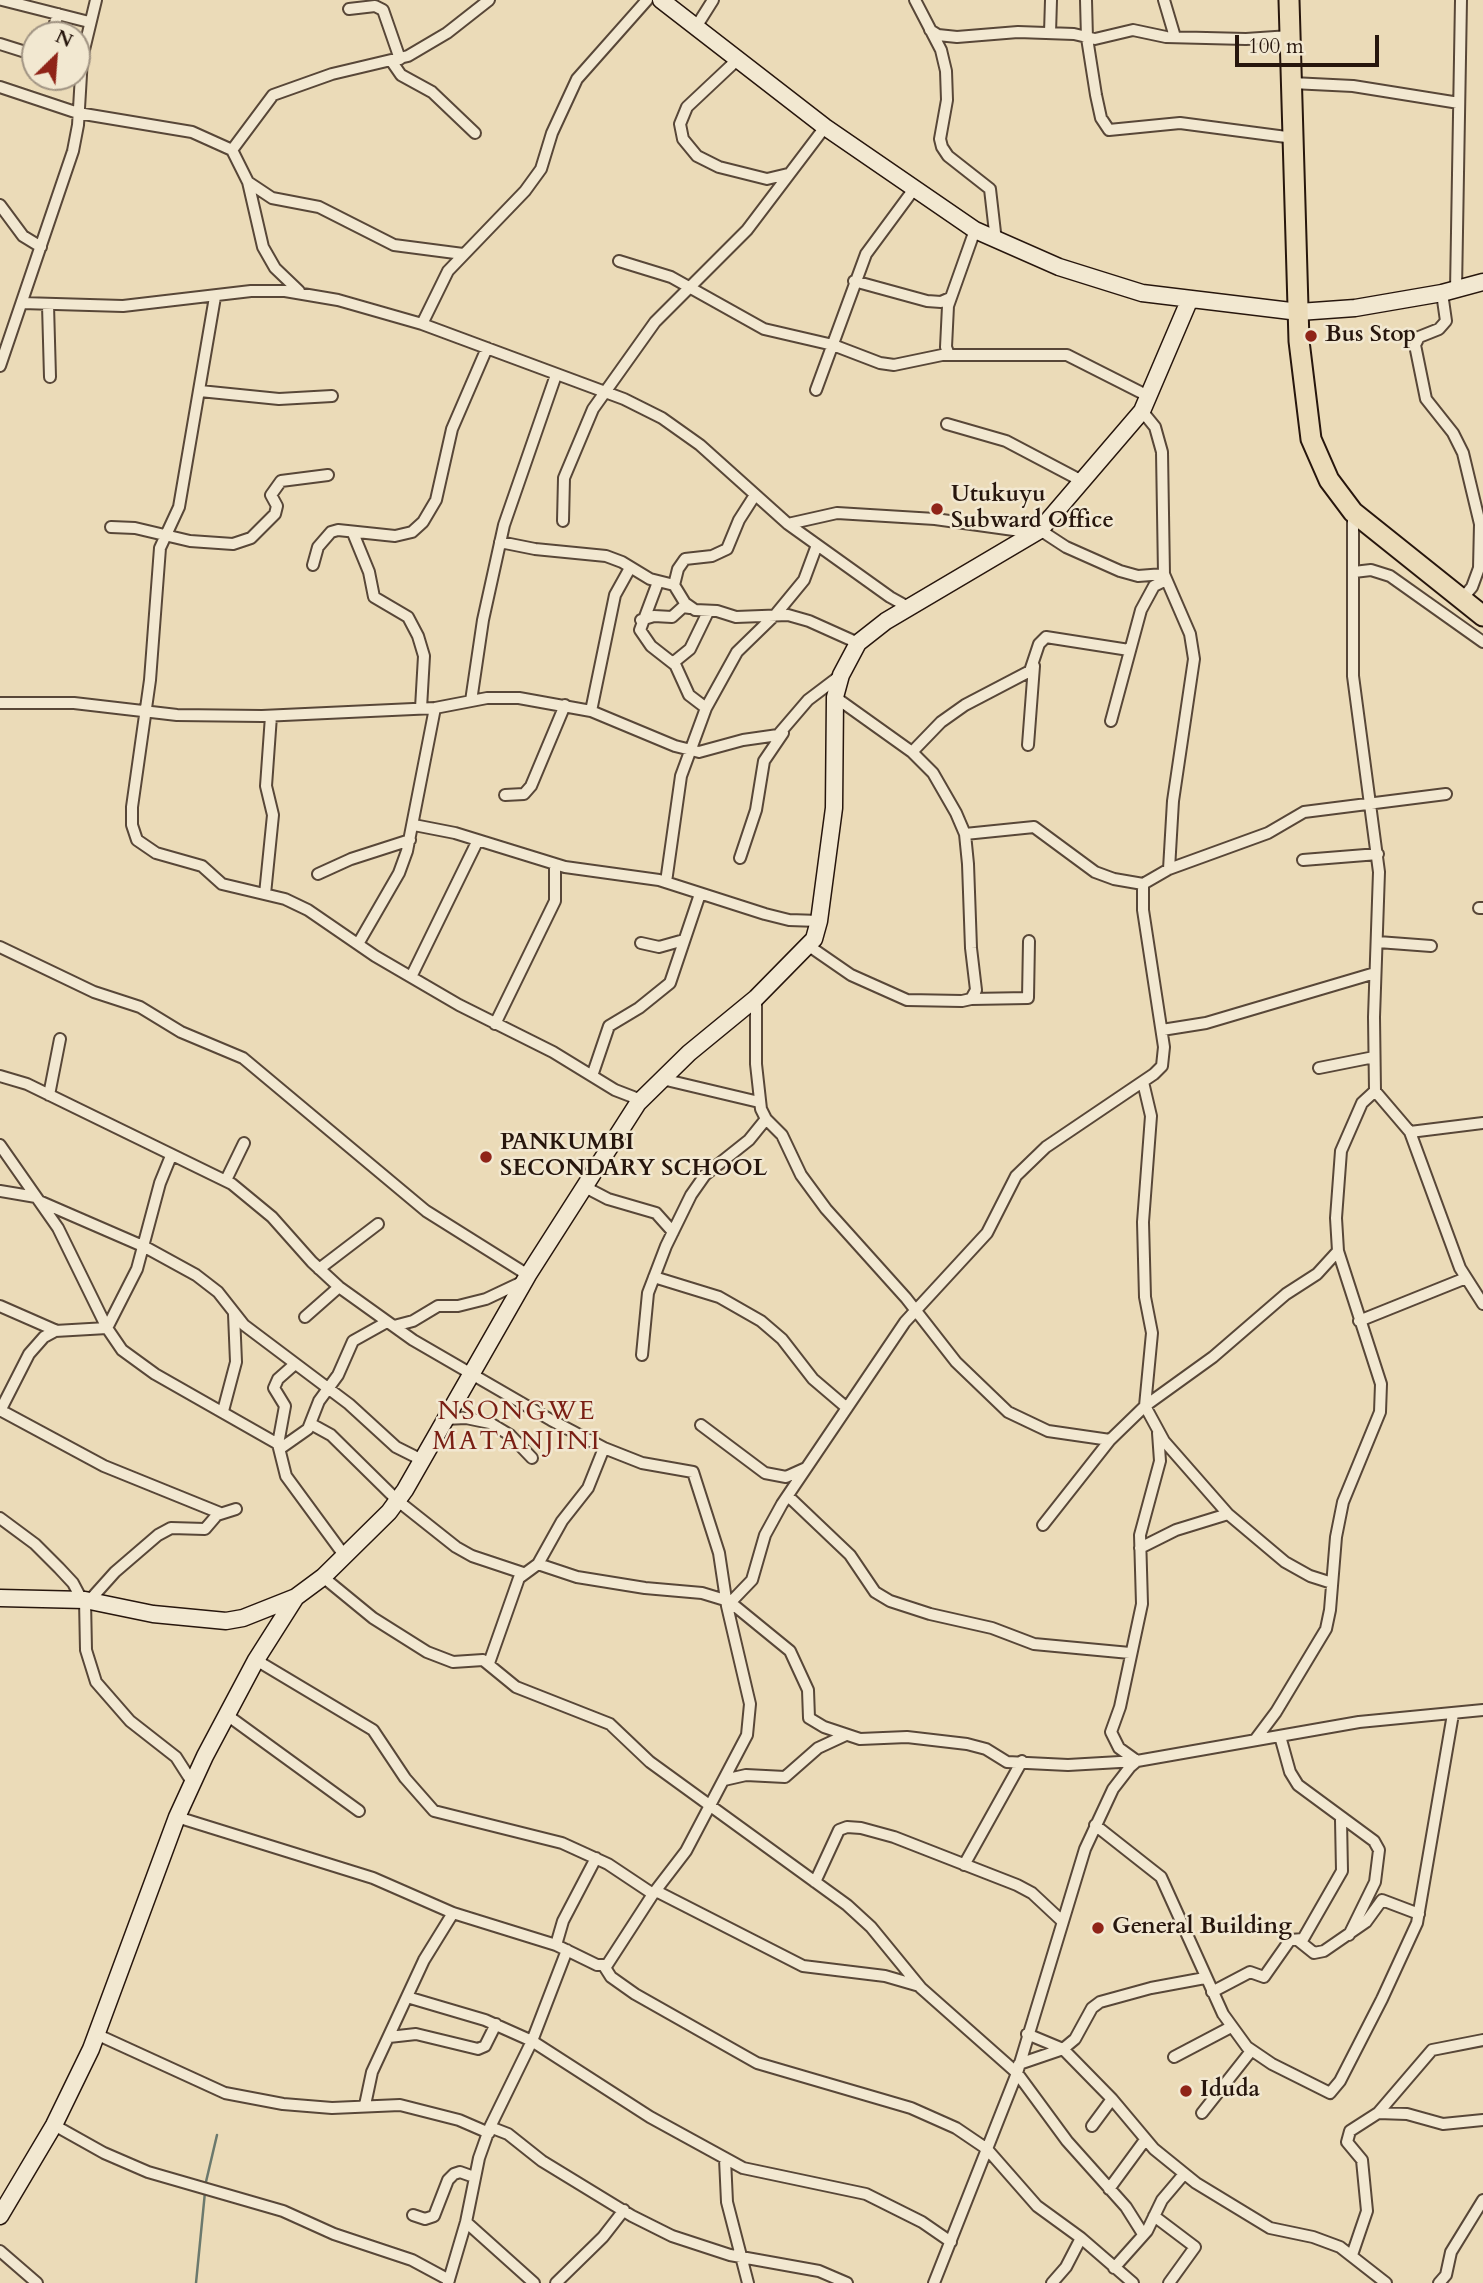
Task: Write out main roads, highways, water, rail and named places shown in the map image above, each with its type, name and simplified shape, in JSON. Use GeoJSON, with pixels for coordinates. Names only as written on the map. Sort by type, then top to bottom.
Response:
{"type":"FeatureCollection","features":[{"type":"Feature","properties":{"kind":"highway"},"geometry":{"type":"LineString","coordinates":[[1289,0],[1301,373],[1311,439],[1329,480],[1353,512],[1483,615]]}},
{"type":"Feature","properties":{"kind":"waterway"},"geometry":{"type":"LineString","coordinates":[[205,2186],[217,2135]]}},
{"type":"Feature","properties":{"kind":"waterway"},"geometry":{"type":"LineString","coordinates":[[196,2283],[205,2192]]}},
{"type":"Feature","properties":{"kind":"place","name":"Bus Stop"},"geometry":{"type":"Point","coordinates":[1311,336]}},
{"type":"Feature","properties":{"kind":"place","name":"Utukuyu Subward Office"},"geometry":{"type":"Point","coordinates":[937,509]}},
{"type":"Feature","properties":{"kind":"place","name":"PANKUMBI SECONDARY SCHOOL"},"geometry":{"type":"Point","coordinates":[486,1157]}},
{"type":"Feature","properties":{"kind":"place","name":"General Building"},"geometry":{"type":"Point","coordinates":[1098,1928]}},
{"type":"Feature","properties":{"kind":"place","name":"Iduda"},"geometry":{"type":"Point","coordinates":[1186,2091]}},
{"type":"Feature","properties":{"kind":"district","name":"NSONGWE MATANJINI"},"geometry":{"type":"Point","coordinates":[517,1428]}}]}
